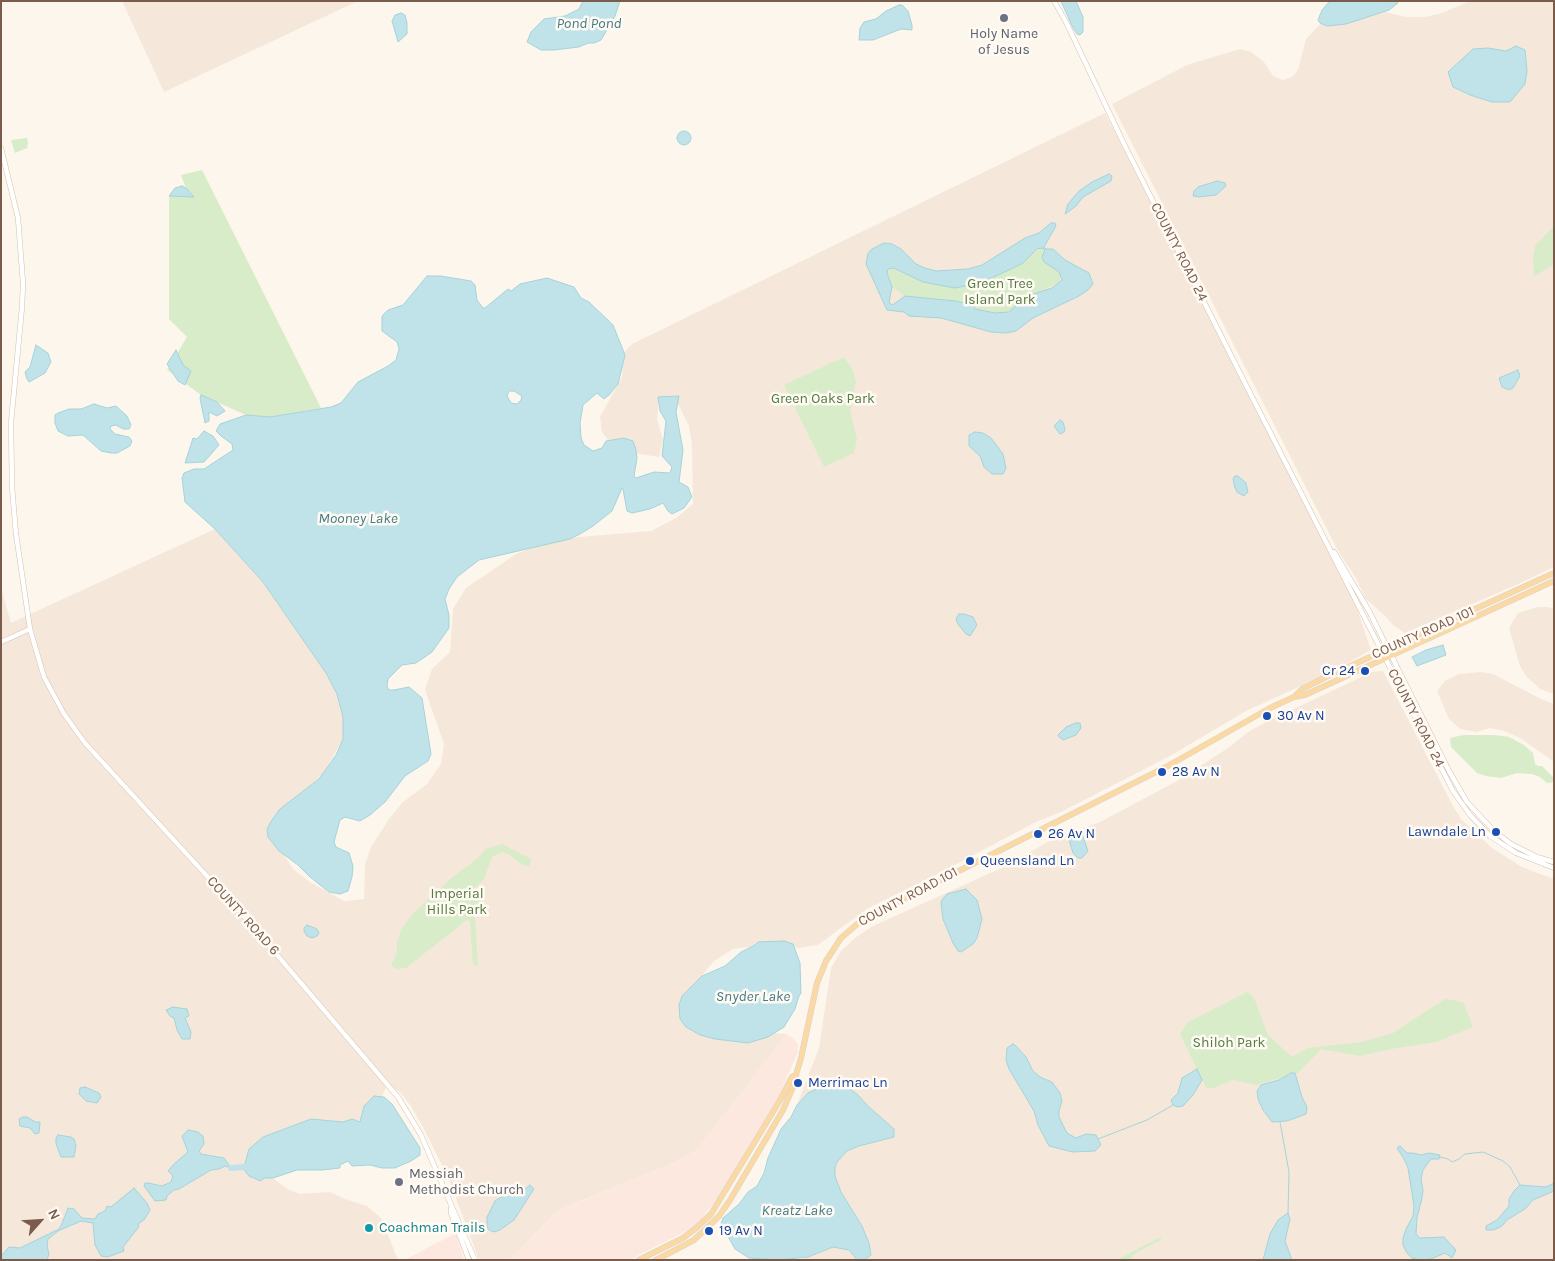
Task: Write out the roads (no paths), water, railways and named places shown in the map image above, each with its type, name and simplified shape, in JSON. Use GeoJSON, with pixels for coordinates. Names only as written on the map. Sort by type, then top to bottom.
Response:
{"type":"FeatureCollection","features":[{"type":"Feature","properties":{"kind":"main road","name":"COUNTY ROAD 101"},"geometry":{"type":"LineString","coordinates":[[1294,697],[1302,689],[1554,573]]}},
{"type":"Feature","properties":{"kind":"main road","name":"COUNTY ROAD 101"},"geometry":{"type":"LineString","coordinates":[[656,1260],[694,1240],[723,1210],[783,1110],[796,1080],[821,972],[831,952],[854,926],[874,912],[1047,828],[1166,767],[1259,714],[1294,697],[1305,695],[1554,581]]}},
{"type":"Feature","properties":{"kind":"main road","name":"COUNTY ROAD 101"},"geometry":{"type":"LineString","coordinates":[[639,1260],[683,1238],[711,1214],[780,1102],[792,1077],[796,1075]]}},
{"type":"Feature","properties":{"kind":"street","name":"COUNTY ROAD 24"},"geometry":{"type":"LineString","coordinates":[[1054,1],[1066,22],[1124,144],[1453,791],[1470,815],[1502,845],[1535,862],[1554,868]]}},
{"type":"Feature","properties":{"kind":"street","name":"COUNTY ROAD 6"},"geometry":{"type":"LineString","coordinates":[[1,148],[14,198],[21,251],[22,307],[12,406],[11,476],[16,534],[30,630],[44,677],[77,734],[248,922],[388,1084],[406,1108],[420,1132],[475,1260]]}},
{"type":"Feature","properties":{"kind":"street","name":"COUNTY ROAD 24"},"geometry":{"type":"LineString","coordinates":[[1306,503],[1369,611],[1448,770],[1467,802],[1494,831],[1511,844],[1537,857],[1554,862]]}},
{"type":"Feature","properties":{"kind":"street"},"geometry":{"type":"LineString","coordinates":[[1,642],[30,630]]}},
{"type":"Feature","properties":{"kind":"street","name":"COUNTY ROAD 6"},"geometry":{"type":"LineString","coordinates":[[451,1207],[451,1213],[469,1260]]}},
{"type":"Feature","properties":{"kind":"water","name":"Pond Pond"},"geometry":{"type":"Polygon","coordinates":[[[583,1],[620,1],[615,16],[601,40],[579,47],[554,50],[541,50],[527,42],[531,32],[544,19],[565,16],[579,9],[583,1]]]}},
{"type":"Feature","properties":{"kind":"water"},"geometry":{"type":"Polygon","coordinates":[[[1061,1],[1076,1],[1083,17],[1083,32],[1080,35],[1073,28],[1061,1]]]}},
{"type":"Feature","properties":{"kind":"water"},"geometry":{"type":"Polygon","coordinates":[[[1330,1],[1397,1],[1398,3],[1389,10],[1346,24],[1327,26],[1318,20],[1322,10],[1330,1]]]}},
{"type":"Feature","properties":{"kind":"water"},"geometry":{"type":"Polygon","coordinates":[[[902,5],[908,11],[912,30],[901,29],[873,40],[859,40],[860,28],[864,22],[876,19],[886,11],[902,5]]]}},
{"type":"Feature","properties":{"kind":"water"},"geometry":{"type":"Polygon","coordinates":[[[401,13],[405,15],[407,34],[398,42],[392,21],[395,15],[401,13]]]}},
{"type":"Feature","properties":{"kind":"water"},"geometry":{"type":"Polygon","coordinates":[[[1516,46],[1525,50],[1527,71],[1525,84],[1510,102],[1492,102],[1453,87],[1448,72],[1473,49],[1488,48],[1506,51],[1516,46]]]}},
{"type":"Feature","properties":{"kind":"water"},"geometry":{"type":"Polygon","coordinates":[[[684,131],[689,133],[691,138],[689,143],[684,145],[679,143],[677,138],[679,133],[684,131]]]}},
{"type":"Feature","properties":{"kind":"water"},"geometry":{"type":"Polygon","coordinates":[[[1109,174],[1112,176],[1111,181],[1083,197],[1076,206],[1065,214],[1068,204],[1079,191],[1109,174]]]}},
{"type":"Feature","properties":{"kind":"water"},"geometry":{"type":"Polygon","coordinates":[[[1217,181],[1225,183],[1226,186],[1216,195],[1193,196],[1194,191],[1198,187],[1217,181]]]}},
{"type":"Feature","properties":{"kind":"water"},"geometry":{"type":"Polygon","coordinates":[[[182,186],[194,197],[169,196],[175,188],[182,186]]]}},
{"type":"Feature","properties":{"kind":"water"},"geometry":{"type":"Polygon","coordinates":[[[1051,223],[1055,223],[1056,226],[1044,247],[1046,249],[1053,249],[1065,260],[1089,273],[1093,284],[1079,296],[1033,318],[1016,331],[1006,333],[991,332],[941,318],[909,316],[904,312],[887,310],[866,264],[868,253],[884,243],[892,244],[901,249],[916,264],[925,268],[936,271],[968,269],[982,265],[1025,238],[1039,233],[1051,223]],[[1042,248],[1037,249],[1023,263],[980,283],[955,288],[923,282],[894,268],[888,269],[887,273],[892,287],[889,302],[892,305],[905,296],[955,301],[973,305],[975,309],[995,313],[1009,312],[1027,296],[1052,288],[1062,280],[1059,272],[1044,262],[1042,257],[1045,250],[1042,248]]]}},
{"type":"Feature","properties":{"kind":"water","name":"Mooney Lake"},"geometry":{"type":"Polygon","coordinates":[[[427,276],[441,276],[471,281],[475,285],[477,300],[483,308],[508,289],[511,291],[520,284],[547,278],[574,287],[581,298],[589,302],[613,325],[625,355],[618,384],[609,395],[604,399],[597,393],[583,405],[580,423],[581,438],[584,445],[593,451],[602,448],[606,441],[624,438],[633,441],[636,450],[637,458],[634,476],[636,478],[654,472],[670,473],[672,467],[662,456],[666,421],[660,411],[658,397],[679,396],[676,412],[683,450],[679,482],[688,487],[692,497],[684,508],[672,514],[663,503],[650,509],[632,513],[627,511],[622,488],[612,511],[580,534],[570,539],[479,560],[457,577],[445,599],[449,615],[449,628],[432,652],[416,663],[402,665],[388,679],[387,686],[389,690],[409,687],[422,698],[431,754],[428,761],[405,776],[385,802],[370,815],[360,821],[345,817],[340,820],[334,842],[336,847],[349,853],[353,866],[348,891],[340,894],[329,892],[279,851],[268,837],[267,829],[280,809],[319,779],[336,755],[343,739],[343,717],[337,694],[326,673],[263,582],[215,529],[185,502],[182,478],[184,473],[194,469],[204,469],[233,450],[232,444],[216,431],[220,424],[246,415],[270,417],[331,407],[341,403],[358,382],[396,360],[399,349],[397,342],[382,331],[382,316],[388,310],[403,305],[427,276]],[[509,391],[507,396],[511,403],[517,404],[522,396],[514,391],[509,391]]]}},
{"type":"Feature","properties":{"kind":"water"},"geometry":{"type":"Polygon","coordinates":[[[36,345],[48,353],[51,362],[45,373],[29,382],[25,372],[30,367],[36,345]]]}},
{"type":"Feature","properties":{"kind":"water"},"geometry":{"type":"Polygon","coordinates":[[[176,350],[183,365],[191,371],[185,385],[178,381],[167,364],[176,350]]]}},
{"type":"Feature","properties":{"kind":"water"},"geometry":{"type":"Polygon","coordinates":[[[1518,370],[1520,376],[1513,388],[1509,390],[1502,387],[1499,378],[1518,370]]]}},
{"type":"Feature","properties":{"kind":"water"},"geometry":{"type":"Polygon","coordinates":[[[201,395],[217,402],[225,411],[217,416],[209,412],[209,421],[205,423],[201,395]]]}},
{"type":"Feature","properties":{"kind":"water"},"geometry":{"type":"Polygon","coordinates":[[[94,404],[107,408],[116,406],[127,416],[131,425],[129,429],[123,429],[116,425],[111,426],[110,429],[115,434],[129,437],[132,441],[130,446],[117,453],[101,451],[83,435],[68,436],[58,431],[55,415],[69,409],[81,409],[94,404]]]}},
{"type":"Feature","properties":{"kind":"water"},"geometry":{"type":"Polygon","coordinates":[[[1060,420],[1063,422],[1065,429],[1060,434],[1054,426],[1060,420]]]}},
{"type":"Feature","properties":{"kind":"water"},"geometry":{"type":"Polygon","coordinates":[[[204,431],[213,436],[219,445],[204,462],[185,463],[193,438],[197,439],[204,431]]]}},
{"type":"Feature","properties":{"kind":"water"},"geometry":{"type":"Polygon","coordinates":[[[975,432],[983,433],[991,438],[1003,454],[1006,468],[1003,474],[992,474],[984,467],[980,456],[969,446],[969,435],[975,432]]]}},
{"type":"Feature","properties":{"kind":"water"},"geometry":{"type":"Polygon","coordinates":[[[1235,476],[1238,476],[1246,483],[1248,492],[1244,496],[1237,492],[1235,488],[1233,479],[1235,476]]]}},
{"type":"Feature","properties":{"kind":"water"},"geometry":{"type":"Polygon","coordinates":[[[959,614],[973,617],[977,625],[970,636],[958,624],[956,619],[959,614]]]}},
{"type":"Feature","properties":{"kind":"water"},"geometry":{"type":"Polygon","coordinates":[[[1443,645],[1446,655],[1417,666],[1412,657],[1443,645]]]}},
{"type":"Feature","properties":{"kind":"water"},"geometry":{"type":"Polygon","coordinates":[[[1080,723],[1081,728],[1076,735],[1063,740],[1059,737],[1058,735],[1066,727],[1080,723]]]}},
{"type":"Feature","properties":{"kind":"water"},"geometry":{"type":"Polygon","coordinates":[[[1082,834],[1088,851],[1082,858],[1078,858],[1073,853],[1069,840],[1082,834]]]}},
{"type":"Feature","properties":{"kind":"water"},"geometry":{"type":"Polygon","coordinates":[[[966,889],[977,900],[982,919],[977,938],[973,944],[961,952],[958,951],[953,943],[943,919],[941,903],[947,894],[966,889]]]}},
{"type":"Feature","properties":{"kind":"water"},"geometry":{"type":"Polygon","coordinates":[[[307,925],[317,929],[319,933],[317,936],[312,938],[307,936],[304,928],[307,925]]]}},
{"type":"Feature","properties":{"kind":"water","name":"Snyder Lake"},"geometry":{"type":"Polygon","coordinates":[[[784,941],[793,944],[800,963],[801,993],[795,1009],[784,1027],[768,1037],[748,1043],[715,1039],[700,1035],[686,1027],[680,1019],[679,1005],[682,996],[702,976],[725,966],[741,952],[758,942],[784,941]]]}},
{"type":"Feature","properties":{"kind":"water"},"geometry":{"type":"Polygon","coordinates":[[[173,1007],[187,1009],[189,1016],[185,1018],[191,1032],[190,1039],[182,1039],[174,1018],[166,1010],[173,1007]]]}},
{"type":"Feature","properties":{"kind":"water"},"geometry":{"type":"Polygon","coordinates":[[[1013,1044],[1026,1057],[1033,1071],[1040,1077],[1052,1082],[1060,1093],[1062,1101],[1059,1117],[1067,1133],[1076,1138],[1086,1134],[1096,1135],[1101,1145],[1095,1151],[1073,1152],[1049,1146],[1038,1125],[1034,1111],[1009,1069],[1006,1060],[1007,1048],[1013,1044]]]}},
{"type":"Feature","properties":{"kind":"water"},"geometry":{"type":"Polygon","coordinates":[[[1197,1069],[1202,1080],[1193,1095],[1183,1106],[1177,1107],[1173,1105],[1171,1100],[1178,1093],[1182,1078],[1197,1069]]]}},
{"type":"Feature","properties":{"kind":"water"},"geometry":{"type":"Polygon","coordinates":[[[1291,1073],[1295,1073],[1307,1107],[1306,1114],[1287,1121],[1272,1122],[1263,1110],[1257,1091],[1261,1085],[1279,1080],[1291,1073]]]}},
{"type":"Feature","properties":{"kind":"water","name":"Kreatz Lake"},"geometry":{"type":"Polygon","coordinates":[[[835,1083],[847,1087],[858,1095],[894,1129],[894,1137],[847,1151],[835,1167],[835,1176],[841,1192],[862,1226],[869,1243],[871,1255],[864,1260],[857,1260],[849,1250],[833,1247],[808,1257],[779,1260],[749,1258],[735,1249],[721,1224],[723,1218],[739,1204],[748,1192],[757,1186],[781,1129],[791,1117],[797,1105],[808,1093],[835,1083]]]}},
{"type":"Feature","properties":{"kind":"water"},"geometry":{"type":"Polygon","coordinates":[[[85,1087],[99,1093],[101,1097],[97,1103],[86,1101],[79,1094],[80,1088],[85,1087]]]}},
{"type":"Feature","properties":{"kind":"water"},"geometry":{"type":"Polygon","coordinates":[[[374,1096],[384,1097],[392,1104],[420,1148],[420,1155],[395,1168],[382,1168],[370,1165],[352,1166],[348,1161],[340,1165],[340,1168],[297,1170],[273,1178],[264,1178],[261,1181],[249,1176],[245,1171],[244,1167],[249,1149],[263,1137],[311,1119],[343,1122],[352,1119],[360,1122],[364,1106],[374,1096]]]}},
{"type":"Feature","properties":{"kind":"water"},"geometry":{"type":"Polygon","coordinates":[[[23,1117],[40,1122],[39,1133],[35,1134],[30,1128],[20,1126],[19,1119],[23,1117]]]}},
{"type":"Feature","properties":{"kind":"water"},"geometry":{"type":"Polygon","coordinates":[[[188,1130],[198,1132],[203,1136],[204,1144],[199,1151],[201,1154],[224,1158],[231,1168],[225,1166],[211,1170],[174,1190],[167,1196],[166,1200],[155,1201],[144,1186],[145,1183],[162,1186],[171,1182],[173,1176],[168,1171],[188,1152],[182,1136],[188,1130]]]}},
{"type":"Feature","properties":{"kind":"water"},"geometry":{"type":"Polygon","coordinates":[[[58,1135],[74,1139],[76,1146],[74,1157],[61,1157],[56,1144],[58,1135]]]}},
{"type":"Feature","properties":{"kind":"water"},"geometry":{"type":"Polygon","coordinates":[[[1400,1146],[1407,1153],[1440,1155],[1439,1159],[1431,1159],[1423,1170],[1421,1179],[1423,1190],[1417,1218],[1416,1234],[1420,1238],[1444,1237],[1456,1250],[1452,1258],[1445,1253],[1431,1259],[1420,1260],[1412,1258],[1403,1245],[1403,1238],[1413,1216],[1414,1206],[1408,1168],[1397,1148],[1400,1146]]]}},
{"type":"Feature","properties":{"kind":"water"},"geometry":{"type":"Polygon","coordinates":[[[1554,1183],[1554,1191],[1533,1200],[1525,1209],[1507,1220],[1502,1226],[1494,1230],[1486,1230],[1486,1226],[1497,1220],[1509,1206],[1509,1199],[1520,1185],[1546,1187],[1554,1183]]]}},
{"type":"Feature","properties":{"kind":"water"},"geometry":{"type":"Polygon","coordinates":[[[530,1185],[534,1189],[514,1220],[500,1230],[494,1232],[489,1230],[487,1227],[487,1217],[495,1201],[516,1188],[524,1190],[530,1185]]]}},
{"type":"Feature","properties":{"kind":"water"},"geometry":{"type":"Polygon","coordinates":[[[134,1188],[147,1203],[150,1210],[123,1247],[124,1251],[108,1257],[101,1256],[95,1245],[93,1223],[81,1221],[58,1231],[48,1239],[49,1254],[47,1260],[2,1260],[1,1256],[9,1247],[20,1248],[59,1229],[68,1208],[74,1209],[82,1218],[95,1219],[98,1214],[105,1211],[107,1206],[111,1207],[134,1188]]]}},
{"type":"Feature","properties":{"kind":"water"},"geometry":{"type":"Polygon","coordinates":[[[1288,1213],[1290,1219],[1285,1241],[1292,1260],[1263,1260],[1270,1234],[1278,1220],[1288,1213]]]}},
{"type":"Feature","properties":{"kind":"waterway"},"geometry":{"type":"LineString","coordinates":[[1098,1139],[1147,1120],[1173,1105]]}},
{"type":"Feature","properties":{"kind":"waterway"},"geometry":{"type":"LineString","coordinates":[[1280,1122],[1289,1172],[1288,1213]]}},
{"type":"Feature","properties":{"kind":"waterway"},"geometry":{"type":"LineString","coordinates":[[1440,1157],[1452,1162],[1465,1154],[1483,1152],[1503,1161],[1510,1167],[1520,1185]]}},
{"type":"Feature","properties":{"kind":"waterway"},"geometry":{"type":"LineString","coordinates":[[231,1168],[244,1167]]}},
{"type":"Feature","properties":{"kind":"place","name":"Holy Name of Jesus"},"geometry":{"type":"Point","coordinates":[1004,18]}},
{"type":"Feature","properties":{"kind":"place","name":"Cr 24"},"geometry":{"type":"Point","coordinates":[1365,671]}},
{"type":"Feature","properties":{"kind":"place","name":"30 Av N"},"geometry":{"type":"Point","coordinates":[1267,716]}},
{"type":"Feature","properties":{"kind":"place","name":"28 Av N"},"geometry":{"type":"Point","coordinates":[1162,772]}},
{"type":"Feature","properties":{"kind":"place","name":"Lawndale Ln"},"geometry":{"type":"Point","coordinates":[1496,832]}},
{"type":"Feature","properties":{"kind":"place","name":"26 Av N"},"geometry":{"type":"Point","coordinates":[1038,834]}},
{"type":"Feature","properties":{"kind":"place","name":"Queensland Ln"},"geometry":{"type":"Point","coordinates":[970,861]}},
{"type":"Feature","properties":{"kind":"place","name":"Merrimac Ln"},"geometry":{"type":"Point","coordinates":[798,1083]}},
{"type":"Feature","properties":{"kind":"place","name":"Messiah Methodist Church"},"geometry":{"type":"Point","coordinates":[399,1182]}},
{"type":"Feature","properties":{"kind":"place","name":"Coachman Trails"},"geometry":{"type":"Point","coordinates":[369,1228]}},
{"type":"Feature","properties":{"kind":"place","name":"19 Av N"},"geometry":{"type":"Point","coordinates":[709,1231]}},
{"type":"Feature","properties":{"kind":"park label","name":"Green Tree Island Park"},"geometry":{"type":"Point","coordinates":[1000,292]}},
{"type":"Feature","properties":{"kind":"park label","name":"Green Oaks Park"},"geometry":{"type":"Point","coordinates":[823,399]}},
{"type":"Feature","properties":{"kind":"park label","name":"Imperial Hills Park"},"geometry":{"type":"Point","coordinates":[457,902]}},
{"type":"Feature","properties":{"kind":"park label","name":"Shiloh Park"},"geometry":{"type":"Point","coordinates":[1229,1043]}}]}
